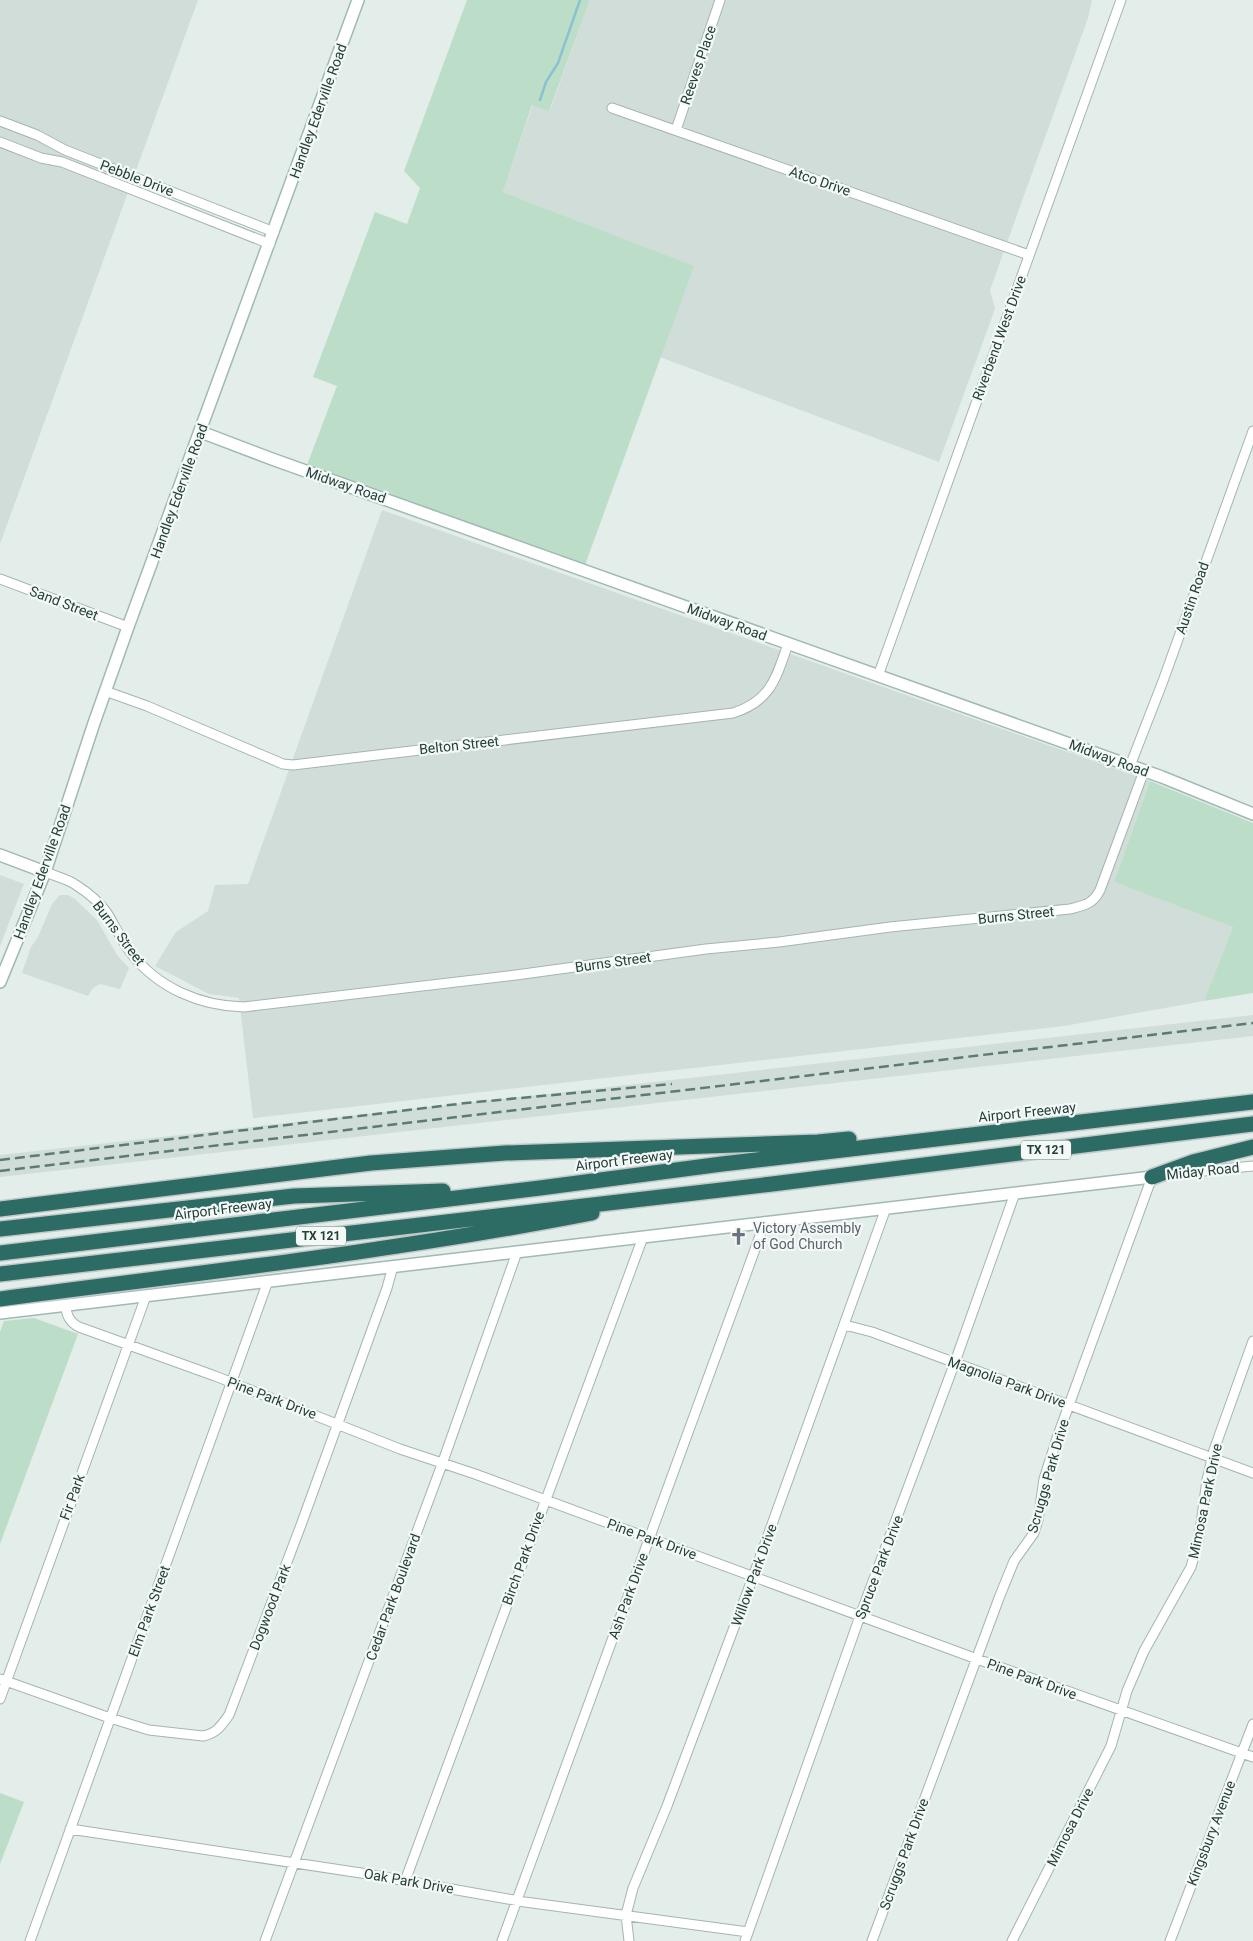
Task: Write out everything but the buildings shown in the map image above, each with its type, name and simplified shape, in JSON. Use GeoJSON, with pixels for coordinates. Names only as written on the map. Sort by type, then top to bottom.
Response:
{"type":"FeatureCollection","features":[{"type":"Feature","properties":{"kind":"highway","name":"Airport Freeway"},"geometry":{"type":"LineString","coordinates":[[0,1253],[952,1136],[1253,1102]]}},
{"type":"Feature","properties":{"kind":"highway","name":"TX 121"},"geometry":{"type":"LineString","coordinates":[[0,1274],[1253,1124]]}},
{"type":"Feature","properties":{"kind":"highway"},"geometry":{"type":"LineString","coordinates":[[0,1209],[380,1162],[505,1153],[818,1142],[921,1133],[952,1136]]}},
{"type":"Feature","properties":{"kind":"highway"},"geometry":{"type":"LineString","coordinates":[[1152,1177],[1193,1162],[1253,1147]]}},
{"type":"Feature","properties":{"kind":"highway"},"geometry":{"type":"LineString","coordinates":[[0,1229],[294,1196],[540,1188]]}},
{"type":"Feature","properties":{"kind":"highway"},"geometry":{"type":"LineString","coordinates":[[0,1299],[450,1240],[596,1212],[642,1198]]}},
{"type":"Feature","properties":{"kind":"main road","name":"Handley Ederville Road"},"geometry":{"type":"LineString","coordinates":[[0,982],[45,872],[105,691],[358,0]]}},
{"type":"Feature","properties":{"kind":"main road","name":"Midway Road"},"geometry":{"type":"LineString","coordinates":[[201,432],[271,459],[1144,771],[1253,814]]}},
{"type":"Feature","properties":{"kind":"main road"},"geometry":{"type":"LineString","coordinates":[[0,855],[45,872]]}},
{"type":"Feature","properties":{"kind":"main road"},"geometry":{"type":"LineString","coordinates":[[0,1313],[1152,1177]]}},
{"type":"Feature","properties":{"kind":"street","name":"Reeves Place"},"geometry":{"type":"LineString","coordinates":[[676,130],[720,0]]}},
{"type":"Feature","properties":{"kind":"street","name":"Riverbend West Drive"},"geometry":{"type":"LineString","coordinates":[[878,676],[1121,0]]}},
{"type":"Feature","properties":{"kind":"street","name":"Atco Drive"},"geometry":{"type":"LineString","coordinates":[[612,108],[1029,255]]}},
{"type":"Feature","properties":{"kind":"street","name":"Pebble Drive"},"geometry":{"type":"LineString","coordinates":[[0,121],[37,135],[65,150],[274,232]]}},
{"type":"Feature","properties":{"kind":"street","name":"Pebble Drive"},"geometry":{"type":"LineString","coordinates":[[0,142],[41,158],[62,162],[270,244]]}},
{"type":"Feature","properties":{"kind":"street"},"geometry":{"type":"LineString","coordinates":[[180,209],[185,196]]}},
{"type":"Feature","properties":{"kind":"street"},"geometry":{"type":"LineString","coordinates":[[222,225],[226,213]]}},
{"type":"Feature","properties":{"kind":"street","name":"Austin Road"},"geometry":{"type":"LineString","coordinates":[[1130,766],[1253,430]]}},
{"type":"Feature","properties":{"kind":"street","name":"Sand Street"},"geometry":{"type":"LineString","coordinates":[[0,579],[128,627]]}},
{"type":"Feature","properties":{"kind":"street","name":"Belton Street"},"geometry":{"type":"LineString","coordinates":[[105,691],[147,706],[282,764],[293,766],[733,713],[746,709],[763,697],[776,678],[788,644]]}},
{"type":"Feature","properties":{"kind":"street","name":"Burns Street"},"geometry":{"type":"LineString","coordinates":[[45,872],[75,884],[92,898],[106,912],[131,952],[152,975],[177,991],[197,1000],[244,1007],[516,975],[706,949],[779,942],[890,927],[1070,909],[1090,904],[1100,890],[1144,771]]}},
{"type":"Feature","properties":{"kind":"street","name":"Miday Road"},"geometry":{"type":"LineString","coordinates":[[1152,1177],[1253,1166]]}},
{"type":"Feature","properties":{"kind":"street","name":"Scruggs Park Drive"},"geometry":{"type":"LineString","coordinates":[[872,1941],[1014,1561],[1034,1532],[1038,1520],[1044,1479],[1056,1438],[1152,1177]]}},
{"type":"Feature","properties":{"kind":"street","name":"Spruce Park Drive"},"geometry":{"type":"LineString","coordinates":[[746,1937],[860,1616],[955,1362],[1015,1193]]}},
{"type":"Feature","properties":{"kind":"street","name":"Willow Park Drive"},"geometry":{"type":"LineString","coordinates":[[629,1941],[626,1914],[634,1888],[667,1806],[753,1577],[886,1208]]}},
{"type":"Feature","properties":{"kind":"street","name":"Ash Park Drive"},"geometry":{"type":"LineString","coordinates":[[502,1941],[765,1222]]}},
{"type":"Feature","properties":{"kind":"street","name":"Birch Park Drive"},"geometry":{"type":"LineString","coordinates":[[405,1881],[643,1237]]}},
{"type":"Feature","properties":{"kind":"street","name":"Cedar Park Boulevard"},"geometry":{"type":"LineString","coordinates":[[265,1941],[443,1463],[517,1252]]}},
{"type":"Feature","properties":{"kind":"street","name":"Dogwood Park"},"geometry":{"type":"LineString","coordinates":[[3,1680],[149,1730],[203,1736],[220,1729],[229,1715],[338,1424],[387,1288],[393,1266]]}},
{"type":"Feature","properties":{"kind":"street","name":"Elm Park Street"},"geometry":{"type":"LineString","coordinates":[[30,1941],[268,1281]]}},
{"type":"Feature","properties":{"kind":"street","name":"Fir Park"},"geometry":{"type":"LineString","coordinates":[[0,1699],[3,1680],[146,1296]]}},
{"type":"Feature","properties":{"kind":"street","name":"Pine Park Drive"},"geometry":{"type":"LineString","coordinates":[[64,1305],[68,1318],[73,1324],[128,1345],[232,1382],[338,1424],[753,1577],[1253,1757]]}},
{"type":"Feature","properties":{"kind":"street","name":"Magnolia Park Drive"},"geometry":{"type":"LineString","coordinates":[[845,1325],[872,1332],[955,1362],[1253,1473]]}},
{"type":"Feature","properties":{"kind":"street","name":"Mimosa Park Drive"},"geometry":{"type":"LineString","coordinates":[[1122,1711],[1127,1691],[1144,1651],[1191,1567],[1199,1538],[1212,1458],[1253,1341]]}},
{"type":"Feature","properties":{"kind":"street","name":"Mimosa Drive"},"geometry":{"type":"LineString","coordinates":[[1012,1941],[1108,1754],[1122,1711]]}},
{"type":"Feature","properties":{"kind":"street","name":"Kingsbury Avenue"},"geometry":{"type":"LineString","coordinates":[[1170,1941],[1253,1724]]}},
{"type":"Feature","properties":{"kind":"street","name":"Oak Park Drive"},"geometry":{"type":"LineString","coordinates":[[70,1829],[518,1900],[626,1914],[746,1937]]}},
{"type":"Feature","properties":{"kind":"shaded area"},"geometry":{"type":"Polygon","coordinates":[[[0,0],[198,0],[0,544],[0,0]]]}},
{"type":"Feature","properties":{"kind":"shaded area"},"geometry":{"type":"Polygon","coordinates":[[[590,0],[1092,0],[1088,18],[990,290],[995,309],[939,462],[660,357],[693,266],[503,192],[533,104],[550,110],[590,0]]]}},
{"type":"Feature","properties":{"kind":"shaded area"},"geometry":{"type":"Polygon","coordinates":[[[382,510],[1150,781],[1114,882],[1233,927],[1204,1001],[1064,1026],[253,1118],[239,998],[209,994],[155,966],[176,932],[208,911],[215,885],[248,884],[382,510]]]}},
{"type":"Feature","properties":{"kind":"shaded area"},"geometry":{"type":"Polygon","coordinates":[[[0,875],[24,884],[0,946],[0,875]]]}},
{"type":"Feature","properties":{"kind":"shaded area"},"geometry":{"type":"Polygon","coordinates":[[[60,895],[68,895],[75,899],[97,920],[117,955],[129,968],[120,989],[100,984],[93,988],[88,996],[22,973],[31,947],[38,937],[52,904],[60,895]]]}},
{"type":"Feature","properties":{"kind":"shaded area"},"geometry":{"type":"Polygon","coordinates":[[[1253,1015],[1253,1036],[0,1177],[0,1155],[1253,1015]]]}},
{"type":"Feature","properties":{"kind":"green space"},"geometry":{"type":"Polygon","coordinates":[[[467,0],[590,0],[549,111],[532,105],[503,192],[694,266],[585,565],[307,465],[337,386],[313,377],[375,212],[407,224],[420,188],[404,171],[467,0]]]}},
{"type":"Feature","properties":{"kind":"green space"},"geometry":{"type":"Polygon","coordinates":[[[1150,781],[1253,823],[1253,993],[1204,1001],[1233,927],[1114,882],[1150,781]]]}},
{"type":"Feature","properties":{"kind":"green space"},"geometry":{"type":"Polygon","coordinates":[[[34,1318],[78,1334],[0,1544],[0,1332],[4,1321],[34,1318]]]}},
{"type":"Feature","properties":{"kind":"green space"},"geometry":{"type":"Polygon","coordinates":[[[0,1793],[24,1802],[0,1864],[0,1793]]]}},
{"type":"Feature","properties":{"kind":"waterway"},"geometry":{"type":"LineString","coordinates":[[540,100],[546,82],[558,63],[580,0]]}},
{"type":"Feature","properties":{"kind":"railway"},"geometry":{"type":"LineString","coordinates":[[0,1171],[1253,1023]]}},
{"type":"Feature","properties":{"kind":"railway"},"geometry":{"type":"LineString","coordinates":[[0,1160],[466,1103],[672,1084]]}},
{"type":"Feature","properties":{"kind":"place","name":"Victory Assembly of God Church"},"geometry":{"type":"Point","coordinates":[739,1236]}}]}
